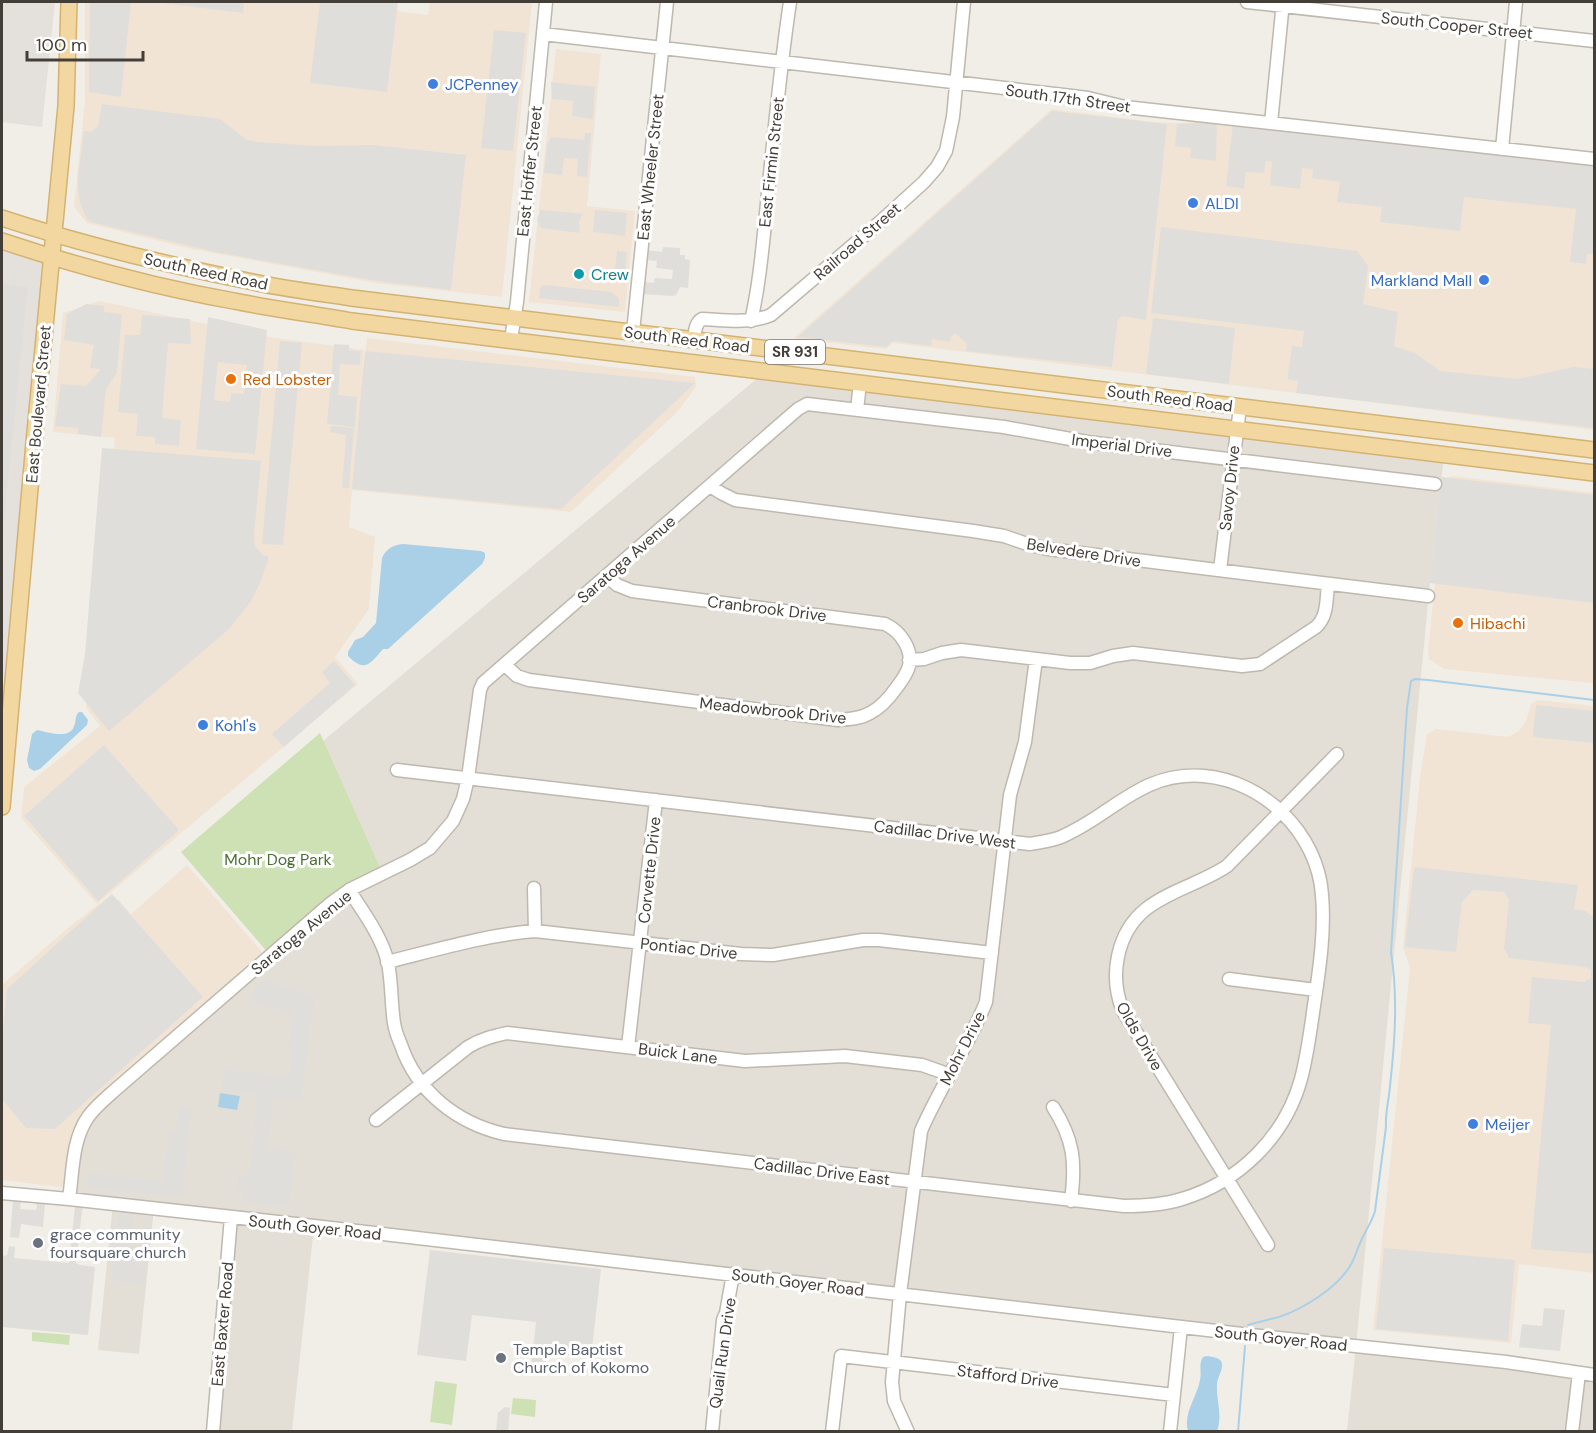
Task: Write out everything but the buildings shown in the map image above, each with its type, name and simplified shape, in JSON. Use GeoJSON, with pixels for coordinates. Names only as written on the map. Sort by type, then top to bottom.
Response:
{"type":"FeatureCollection","features":[{"type":"Feature","properties":{"kind":"main road","name":"East Boulevard Street"},"geometry":{"type":"LineString","coordinates":[[2,807],[66,106],[69,2]]}},
{"type":"Feature","properties":{"kind":"main road","name":"South Reed Road"},"geometry":{"type":"LineString","coordinates":[[2,218],[54,235],[150,260],[255,283],[352,298],[1594,450]]}},
{"type":"Feature","properties":{"kind":"main road","name":"South Reed Road"},"geometry":{"type":"LineString","coordinates":[[2,241],[52,258],[148,283],[232,301],[352,321],[1594,473]]}},
{"type":"Feature","properties":{"kind":"street","name":"East Hoffer Street"},"geometry":{"type":"LineString","coordinates":[[511,339],[546,2]]}},
{"type":"Feature","properties":{"kind":"street","name":"East Wheeler Street"},"geometry":{"type":"LineString","coordinates":[[633,332],[667,2]]}},
{"type":"Feature","properties":{"kind":"street","name":"East Firmin Street"},"geometry":{"type":"LineString","coordinates":[[751,321],[761,263],[789,2]]}},
{"type":"Feature","properties":{"kind":"street","name":"Railroad Street"},"geometry":{"type":"LineString","coordinates":[[751,321],[771,315],[880,222],[937,167],[948,144],[953,117],[964,2]]}},
{"type":"Feature","properties":{"kind":"street","name":"South Cooper Street"},"geometry":{"type":"LineString","coordinates":[[1247,2],[1283,4],[1594,41]]}},
{"type":"Feature","properties":{"kind":"street"},"geometry":{"type":"LineString","coordinates":[[1502,149],[1516,2]]}},
{"type":"Feature","properties":{"kind":"street"},"geometry":{"type":"LineString","coordinates":[[1270,123],[1283,4]]}},
{"type":"Feature","properties":{"kind":"street","name":"South 17th Street"},"geometry":{"type":"LineString","coordinates":[[543,34],[1088,98],[1125,107],[1594,159]]}},
{"type":"Feature","properties":{"kind":"street"},"geometry":{"type":"LineString","coordinates":[[694,339],[696,326],[702,319],[751,321]]}},
{"type":"Feature","properties":{"kind":"street"},"geometry":{"type":"LineString","coordinates":[[857,410],[860,383]]}},
{"type":"Feature","properties":{"kind":"street","name":"Imperial Drive"},"geometry":{"type":"LineString","coordinates":[[811,404],[1434,484]]}},
{"type":"Feature","properties":{"kind":"street","name":"Saratoga Avenue"},"geometry":{"type":"LineString","coordinates":[[69,1199],[77,1140],[89,1114],[323,910],[349,890],[430,848],[453,821],[463,799],[468,778],[480,690],[483,683],[798,409],[811,404]]}},
{"type":"Feature","properties":{"kind":"street","name":"Savoy Drive"},"geometry":{"type":"LineString","coordinates":[[1220,570],[1240,407]]}},
{"type":"Feature","properties":{"kind":"street","name":"Belvedere Drive"},"geometry":{"type":"LineString","coordinates":[[710,486],[735,500],[1005,536],[1030,545],[1086,555],[1428,596]]}},
{"type":"Feature","properties":{"kind":"street","name":"Cranbrook Drive"},"geometry":{"type":"LineString","coordinates":[[607,576],[617,585],[632,591],[885,624],[901,636],[909,654],[909,660]]}},
{"type":"Feature","properties":{"kind":"street"},"geometry":{"type":"LineString","coordinates":[[909,660],[924,659],[961,650],[1070,663],[1090,663],[1133,653],[1242,666],[1260,664],[1321,622],[1325,614],[1328,585]]}},
{"type":"Feature","properties":{"kind":"street","name":"Mohr Drive"},"geometry":{"type":"LineString","coordinates":[[908,1431],[894,1401],[892,1382],[900,1294],[921,1131],[931,1107],[986,1002],[1010,795],[1025,742],[1036,659]]}},
{"type":"Feature","properties":{"kind":"street","name":"Meadowbrook Drive"},"geometry":{"type":"LineString","coordinates":[[505,665],[517,676],[529,680],[838,720],[855,718],[879,707],[889,698],[905,674],[909,660]]}},
{"type":"Feature","properties":{"kind":"street","name":"Olds Drive"},"geometry":{"type":"LineString","coordinates":[[1268,1245],[1123,1011],[1118,998],[1116,975],[1118,956],[1121,944],[1132,925],[1146,909],[1174,892],[1215,874],[1227,866],[1337,754]]}},
{"type":"Feature","properties":{"kind":"street","name":"Cadillac Drive West"},"geometry":{"type":"LineString","coordinates":[[397,770],[1030,844],[1058,839],[1137,790],[1159,780],[1184,776],[1205,776],[1236,783],[1258,793],[1281,811],[1301,836],[1312,857],[1320,880],[1323,920],[1316,990]]}},
{"type":"Feature","properties":{"kind":"street","name":"Corvette Drive"},"geometry":{"type":"LineString","coordinates":[[628,1047],[656,800]]}},
{"type":"Feature","properties":{"kind":"street"},"geometry":{"type":"LineString","coordinates":[[534,888],[535,931]]}},
{"type":"Feature","properties":{"kind":"street","name":"Cadillac Drive East"},"geometry":{"type":"LineString","coordinates":[[349,890],[375,931],[387,962],[394,1025],[403,1052],[422,1084],[442,1105],[466,1121],[504,1134],[1071,1201],[1149,1206],[1181,1199],[1227,1180],[1252,1160],[1273,1137],[1290,1109],[1301,1080],[1316,990]]}},
{"type":"Feature","properties":{"kind":"street","name":"Pontiac Drive"},"geometry":{"type":"LineString","coordinates":[[387,962],[514,932],[535,931],[741,954],[773,955],[863,940],[992,952]]}},
{"type":"Feature","properties":{"kind":"street"},"geometry":{"type":"LineString","coordinates":[[1229,979],[1316,990]]}},
{"type":"Feature","properties":{"kind":"street","name":"Buick Lane"},"geometry":{"type":"LineString","coordinates":[[376,1120],[468,1047],[495,1035],[507,1034],[745,1061],[845,1056],[922,1065],[948,1076]]}},
{"type":"Feature","properties":{"kind":"street"},"geometry":{"type":"LineString","coordinates":[[1053,1107],[1065,1126],[1072,1148],[1074,1170],[1071,1201]]}},
{"type":"Feature","properties":{"kind":"street","name":"South Goyer Road"},"geometry":{"type":"LineString","coordinates":[[2,1193],[1506,1362],[1594,1375]]}},
{"type":"Feature","properties":{"kind":"street","name":"East Baxter Road"},"geometry":{"type":"LineString","coordinates":[[213,1431],[231,1217]]}},
{"type":"Feature","properties":{"kind":"street","name":"Quail Run Drive"},"geometry":{"type":"LineString","coordinates":[[712,1431],[723,1320],[733,1274]]}},
{"type":"Feature","properties":{"kind":"street"},"geometry":{"type":"LineString","coordinates":[[1170,1431],[1181,1327]]}},
{"type":"Feature","properties":{"kind":"street","name":"Stafford Drive"},"geometry":{"type":"LineString","coordinates":[[832,1431],[841,1356],[1174,1395]]}},
{"type":"Feature","properties":{"kind":"street"},"geometry":{"type":"LineString","coordinates":[[1572,1431],[1579,1373]]}},
{"type":"Feature","properties":{"kind":"shaded area"},"geometry":{"type":"Polygon","coordinates":[[[2,2],[55,2],[42,127],[2,122],[2,2]]]}},
{"type":"Feature","properties":{"kind":"shaded area"},"geometry":{"type":"Polygon","coordinates":[[[85,2],[384,2],[402,12],[428,15],[430,2],[532,2],[502,297],[376,283],[192,249],[87,223],[74,207],[85,100],[85,2]]]}},
{"type":"Feature","properties":{"kind":"shaded area"},"geometry":{"type":"Polygon","coordinates":[[[90,2],[131,2],[121,97],[89,92],[90,2]]]}},
{"type":"Feature","properties":{"kind":"shaded area"},"geometry":{"type":"Polygon","coordinates":[[[162,2],[244,2],[243,13],[162,2]]]}},
{"type":"Feature","properties":{"kind":"shaded area"},"geometry":{"type":"Polygon","coordinates":[[[320,2],[398,2],[387,92],[310,83],[320,2]]]}},
{"type":"Feature","properties":{"kind":"shaded area"},"geometry":{"type":"Polygon","coordinates":[[[494,30],[526,33],[513,151],[481,148],[494,30]]]}},
{"type":"Feature","properties":{"kind":"shaded area"},"geometry":{"type":"Polygon","coordinates":[[[556,49],[601,54],[587,206],[635,211],[625,312],[529,302],[556,49]]]}},
{"type":"Feature","properties":{"kind":"shaded area"},"geometry":{"type":"Polygon","coordinates":[[[551,82],[595,87],[593,119],[572,116],[573,101],[552,99],[551,82]]]}},
{"type":"Feature","properties":{"kind":"shaded area"},"geometry":{"type":"Polygon","coordinates":[[[102,104],[220,119],[247,140],[257,142],[318,146],[373,145],[466,155],[451,290],[377,281],[215,252],[91,222],[87,219],[80,203],[78,176],[84,131],[91,132],[98,126],[102,104]]]}},
{"type":"Feature","properties":{"kind":"shaded area"},"geometry":{"type":"Polygon","coordinates":[[[1052,109],[1153,122],[1216,121],[1594,164],[1594,430],[893,343],[886,349],[796,339],[795,337],[1052,109]]]}},
{"type":"Feature","properties":{"kind":"shaded area"},"geometry":{"type":"Polygon","coordinates":[[[1052,111],[1167,124],[1146,320],[1122,316],[1118,319],[1112,367],[966,351],[967,344],[955,333],[950,342],[932,339],[931,346],[893,341],[886,347],[798,337],[1052,111]]]}},
{"type":"Feature","properties":{"kind":"shaded area"},"geometry":{"type":"Polygon","coordinates":[[[1217,122],[1216,161],[1190,158],[1191,148],[1175,146],[1177,124],[1217,122]]]}},
{"type":"Feature","properties":{"kind":"shaded area"},"geometry":{"type":"Polygon","coordinates":[[[1233,123],[1594,164],[1594,254],[1587,254],[1586,264],[1570,262],[1576,209],[1464,197],[1460,231],[1380,222],[1382,207],[1337,202],[1340,182],[1312,178],[1313,169],[1302,168],[1300,189],[1270,185],[1272,162],[1266,161],[1264,173],[1246,172],[1244,189],[1226,186],[1233,123]]]}},
{"type":"Feature","properties":{"kind":"shaded area"},"geometry":{"type":"Polygon","coordinates":[[[585,133],[591,133],[587,177],[577,176],[578,159],[564,158],[562,175],[544,173],[546,146],[551,137],[584,140],[585,133]]]}},
{"type":"Feature","properties":{"kind":"shaded area"},"geometry":{"type":"Polygon","coordinates":[[[541,210],[583,214],[579,222],[580,233],[541,228],[537,219],[541,210]]]}},
{"type":"Feature","properties":{"kind":"shaded area"},"geometry":{"type":"Polygon","coordinates":[[[595,210],[627,213],[625,236],[593,232],[595,210]]]}},
{"type":"Feature","properties":{"kind":"shaded area"},"geometry":{"type":"Polygon","coordinates":[[[1161,227],[1357,251],[1368,266],[1363,304],[1398,312],[1394,346],[1415,353],[1440,371],[1518,379],[1574,367],[1594,369],[1594,428],[1296,393],[1298,381],[1288,379],[1288,375],[1292,346],[1302,347],[1304,331],[1151,313],[1161,227]]]}},
{"type":"Feature","properties":{"kind":"shaded area"},"geometry":{"type":"Polygon","coordinates":[[[2,240],[52,258],[2,811],[2,240]]]}},
{"type":"Feature","properties":{"kind":"shaded area"},"geometry":{"type":"Polygon","coordinates":[[[663,247],[680,248],[680,255],[685,255],[685,259],[690,260],[688,288],[680,287],[673,296],[642,294],[643,282],[654,283],[655,278],[672,279],[673,270],[656,268],[657,261],[645,260],[646,250],[662,252],[663,247]]]}},
{"type":"Feature","properties":{"kind":"shaded area"},"geometry":{"type":"Polygon","coordinates":[[[617,251],[627,252],[624,281],[614,280],[617,251]]]}},
{"type":"Feature","properties":{"kind":"shaded area"},"geometry":{"type":"Polygon","coordinates":[[[2,284],[28,286],[2,541],[2,284]]]}},
{"type":"Feature","properties":{"kind":"shaded area"},"geometry":{"type":"Polygon","coordinates":[[[544,285],[612,292],[619,299],[619,307],[539,298],[540,288],[544,285]]]}},
{"type":"Feature","properties":{"kind":"shaded area"},"geometry":{"type":"Polygon","coordinates":[[[100,301],[262,336],[364,350],[363,374],[367,338],[695,377],[696,387],[678,411],[571,512],[352,490],[349,527],[375,537],[369,609],[335,657],[358,684],[97,904],[21,818],[24,787],[100,726],[86,708],[115,438],[53,432],[63,313],[100,301]]]}},
{"type":"Feature","properties":{"kind":"shaded area"},"geometry":{"type":"Polygon","coordinates":[[[86,304],[104,306],[104,312],[122,314],[117,373],[106,389],[101,437],[78,434],[78,428],[55,426],[61,384],[86,386],[101,369],[90,368],[94,345],[64,340],[67,314],[86,304]]]}},
{"type":"Feature","properties":{"kind":"shaded area"},"geometry":{"type":"Polygon","coordinates":[[[142,315],[190,319],[191,344],[168,343],[162,418],[181,420],[179,446],[155,444],[155,437],[136,436],[138,414],[118,412],[125,335],[140,335],[142,315]]]}},
{"type":"Feature","properties":{"kind":"shaded area"},"geometry":{"type":"Polygon","coordinates":[[[208,317],[267,330],[255,454],[196,449],[208,317]],[[218,362],[214,400],[230,402],[231,393],[244,394],[247,365],[218,362]]]}},
{"type":"Feature","properties":{"kind":"shaded area"},"geometry":{"type":"Polygon","coordinates":[[[1153,318],[1235,328],[1229,384],[1146,374],[1153,318]]]}},
{"type":"Feature","properties":{"kind":"shaded area"},"geometry":{"type":"Polygon","coordinates":[[[280,341],[302,343],[283,545],[262,544],[280,341]]]}},
{"type":"Feature","properties":{"kind":"shaded area"},"geometry":{"type":"Polygon","coordinates":[[[334,344],[349,345],[349,350],[361,351],[360,365],[340,364],[338,395],[357,397],[355,427],[327,424],[334,344]]]}},
{"type":"Feature","properties":{"kind":"shaded area"},"geometry":{"type":"Polygon","coordinates":[[[365,351],[695,383],[561,509],[352,489],[365,351]]]}},
{"type":"Feature","properties":{"kind":"shaded area"},"geometry":{"type":"Polygon","coordinates":[[[766,371],[1444,454],[1356,1346],[314,1227],[292,1431],[213,1431],[231,1217],[154,1208],[139,1354],[98,1350],[113,1204],[69,1199],[89,1115],[331,903],[383,874],[323,741],[766,371]]]}},
{"type":"Feature","properties":{"kind":"shaded area"},"geometry":{"type":"Polygon","coordinates":[[[331,426],[354,428],[349,488],[342,488],[346,435],[330,432],[331,426]]]}},
{"type":"Feature","properties":{"kind":"shaded area"},"geometry":{"type":"Polygon","coordinates":[[[102,448],[261,461],[254,535],[255,546],[263,555],[269,557],[252,600],[228,630],[109,731],[78,693],[85,654],[102,448]]]}},
{"type":"Feature","properties":{"kind":"shaded area"},"geometry":{"type":"Polygon","coordinates":[[[1452,476],[1594,493],[1594,683],[1444,669],[1429,659],[1445,479],[1452,476]]]}},
{"type":"Feature","properties":{"kind":"shaded area"},"geometry":{"type":"Polygon","coordinates":[[[1441,477],[1594,495],[1594,603],[1430,583],[1441,477]]]}},
{"type":"Feature","properties":{"kind":"shaded area"},"geometry":{"type":"Polygon","coordinates":[[[334,661],[355,685],[284,747],[272,734],[330,683],[322,672],[334,661]]]}},
{"type":"Feature","properties":{"kind":"shaded area"},"geometry":{"type":"Polygon","coordinates":[[[1538,700],[1594,706],[1594,1273],[1519,1264],[1511,1343],[1373,1330],[1410,968],[1403,947],[1420,778],[1427,734],[1436,729],[1508,737],[1519,731],[1526,721],[1531,704],[1538,700]]]}},
{"type":"Feature","properties":{"kind":"shaded area"},"geometry":{"type":"Polygon","coordinates":[[[1536,705],[1594,711],[1594,743],[1533,737],[1536,705]]]}},
{"type":"Feature","properties":{"kind":"shaded area"},"geometry":{"type":"Polygon","coordinates":[[[104,745],[179,830],[98,901],[24,816],[104,745]]]}},
{"type":"Feature","properties":{"kind":"shaded area"},"geometry":{"type":"Polygon","coordinates":[[[187,865],[262,952],[87,1111],[68,1188],[2,1180],[2,985],[108,897],[112,903],[118,899],[131,914],[187,865]]]}},
{"type":"Feature","properties":{"kind":"shaded area"},"geometry":{"type":"Polygon","coordinates":[[[1414,867],[1578,885],[1574,909],[1586,911],[1594,916],[1594,1254],[1531,1249],[1551,1025],[1528,1023],[1532,977],[1584,982],[1591,978],[1591,970],[1586,967],[1509,958],[1504,948],[1509,900],[1504,892],[1473,890],[1462,902],[1456,952],[1405,947],[1414,867]]]}},
{"type":"Feature","properties":{"kind":"shaded area"},"geometry":{"type":"Polygon","coordinates":[[[112,894],[203,997],[55,1129],[26,1128],[2,1099],[2,1044],[7,989],[112,894]]]}},
{"type":"Feature","properties":{"kind":"shaded area"},"geometry":{"type":"Polygon","coordinates":[[[263,979],[315,996],[301,1101],[274,1098],[268,1148],[296,1152],[289,1207],[242,1201],[243,1193],[234,1187],[240,1175],[247,1177],[251,1162],[256,1129],[253,1129],[257,1095],[221,1091],[225,1069],[289,1076],[293,1047],[288,1046],[293,1015],[249,1000],[263,979]]]}},
{"type":"Feature","properties":{"kind":"shaded area"},"geometry":{"type":"Polygon","coordinates":[[[179,1106],[192,1107],[182,1197],[87,1188],[89,1173],[163,1181],[168,1132],[176,1132],[179,1106]]]}},
{"type":"Feature","properties":{"kind":"shaded area"},"geometry":{"type":"Polygon","coordinates":[[[13,1199],[21,1200],[20,1209],[36,1210],[35,1201],[45,1203],[43,1227],[21,1224],[19,1238],[10,1237],[13,1199]]]}},
{"type":"Feature","properties":{"kind":"shaded area"},"geometry":{"type":"Polygon","coordinates":[[[73,1204],[85,1205],[82,1210],[76,1263],[95,1267],[88,1335],[2,1327],[2,1256],[7,1255],[9,1246],[15,1247],[14,1258],[69,1263],[75,1207],[73,1204]]]}},
{"type":"Feature","properties":{"kind":"shaded area"},"geometry":{"type":"Polygon","coordinates":[[[117,1208],[135,1210],[130,1256],[133,1257],[133,1265],[147,1267],[145,1284],[111,1280],[119,1211],[117,1208]]]}},
{"type":"Feature","properties":{"kind":"shaded area"},"geometry":{"type":"Polygon","coordinates":[[[1384,1248],[1515,1260],[1508,1341],[1376,1329],[1384,1248]]]}},
{"type":"Feature","properties":{"kind":"shaded area"},"geometry":{"type":"Polygon","coordinates":[[[430,1250],[601,1269],[591,1358],[547,1353],[544,1376],[530,1375],[536,1322],[472,1315],[466,1361],[417,1355],[430,1250]]]}},
{"type":"Feature","properties":{"kind":"shaded area"},"geometry":{"type":"Polygon","coordinates":[[[1544,1308],[1565,1310],[1560,1351],[1519,1347],[1522,1324],[1542,1326],[1544,1308]]]}},
{"type":"Feature","properties":{"kind":"shaded area"},"geometry":{"type":"Polygon","coordinates":[[[1356,1346],[1594,1375],[1594,1431],[1347,1431],[1356,1346]]]}},
{"type":"Feature","properties":{"kind":"shaded area"},"geometry":{"type":"Polygon","coordinates":[[[505,1407],[510,1408],[508,1431],[496,1431],[498,1413],[505,1407]]]}},
{"type":"Feature","properties":{"kind":"green space","name":"Mohr Dog Park"},"geometry":{"type":"Polygon","coordinates":[[[320,733],[383,874],[349,890],[270,955],[181,852],[320,733]]]}},
{"type":"Feature","properties":{"kind":"green space"},"geometry":{"type":"Polygon","coordinates":[[[32,1332],[70,1335],[69,1345],[32,1341],[32,1332]]]}},
{"type":"Feature","properties":{"kind":"green space"},"geometry":{"type":"Polygon","coordinates":[[[435,1381],[457,1384],[452,1425],[430,1422],[435,1381]]]}},
{"type":"Feature","properties":{"kind":"green space"},"geometry":{"type":"Polygon","coordinates":[[[513,1398],[536,1400],[535,1417],[511,1414],[513,1398]]]}},
{"type":"Feature","properties":{"kind":"water"},"geometry":{"type":"Polygon","coordinates":[[[403,544],[481,551],[485,553],[485,558],[482,564],[388,649],[383,649],[367,665],[359,664],[348,656],[348,652],[355,640],[363,637],[376,623],[382,558],[391,548],[403,544]]]}},
{"type":"Feature","properties":{"kind":"water"},"geometry":{"type":"Polygon","coordinates":[[[79,712],[82,712],[88,720],[87,725],[40,769],[34,771],[29,768],[27,760],[32,734],[37,730],[58,734],[68,733],[72,730],[79,712]]]}},
{"type":"Feature","properties":{"kind":"water"},"geometry":{"type":"Polygon","coordinates":[[[220,1093],[240,1096],[237,1110],[218,1107],[220,1093]]]}},
{"type":"Feature","properties":{"kind":"water"},"geometry":{"type":"Polygon","coordinates":[[[1203,1357],[1215,1357],[1222,1364],[1217,1384],[1219,1425],[1217,1431],[1188,1431],[1187,1418],[1200,1380],[1201,1363],[1203,1357]]]}},
{"type":"Feature","properties":{"kind":"waterway"},"geometry":{"type":"LineString","coordinates":[[1248,1325],[1279,1317],[1298,1309],[1319,1297],[1337,1282],[1352,1263],[1375,1211],[1393,1052],[1395,1002],[1391,952],[1407,708],[1411,681],[1428,680],[1594,700]]}},
{"type":"Feature","properties":{"kind":"waterway"},"geometry":{"type":"LineString","coordinates":[[1238,1432],[1245,1346]]}},
{"type":"Feature","properties":{"kind":"place","name":"JCPenney"},"geometry":{"type":"Point","coordinates":[433,84]}},
{"type":"Feature","properties":{"kind":"place","name":"ALDI"},"geometry":{"type":"Point","coordinates":[1193,203]}},
{"type":"Feature","properties":{"kind":"place","name":"Crew"},"geometry":{"type":"Point","coordinates":[579,274]}},
{"type":"Feature","properties":{"kind":"place","name":"Markland Mall"},"geometry":{"type":"Point","coordinates":[1484,280]}},
{"type":"Feature","properties":{"kind":"place","name":"Red Lobster"},"geometry":{"type":"Point","coordinates":[231,379]}},
{"type":"Feature","properties":{"kind":"place","name":"Hibachi"},"geometry":{"type":"Point","coordinates":[1458,623]}},
{"type":"Feature","properties":{"kind":"place","name":"Kohl's"},"geometry":{"type":"Point","coordinates":[203,725]}},
{"type":"Feature","properties":{"kind":"place","name":"Meijer"},"geometry":{"type":"Point","coordinates":[1473,1124]}},
{"type":"Feature","properties":{"kind":"place","name":"grace community foursquare church"},"geometry":{"type":"Point","coordinates":[38,1243]}},
{"type":"Feature","properties":{"kind":"place","name":"Temple Baptist Church of Kokomo"},"geometry":{"type":"Point","coordinates":[501,1358]}}]}
